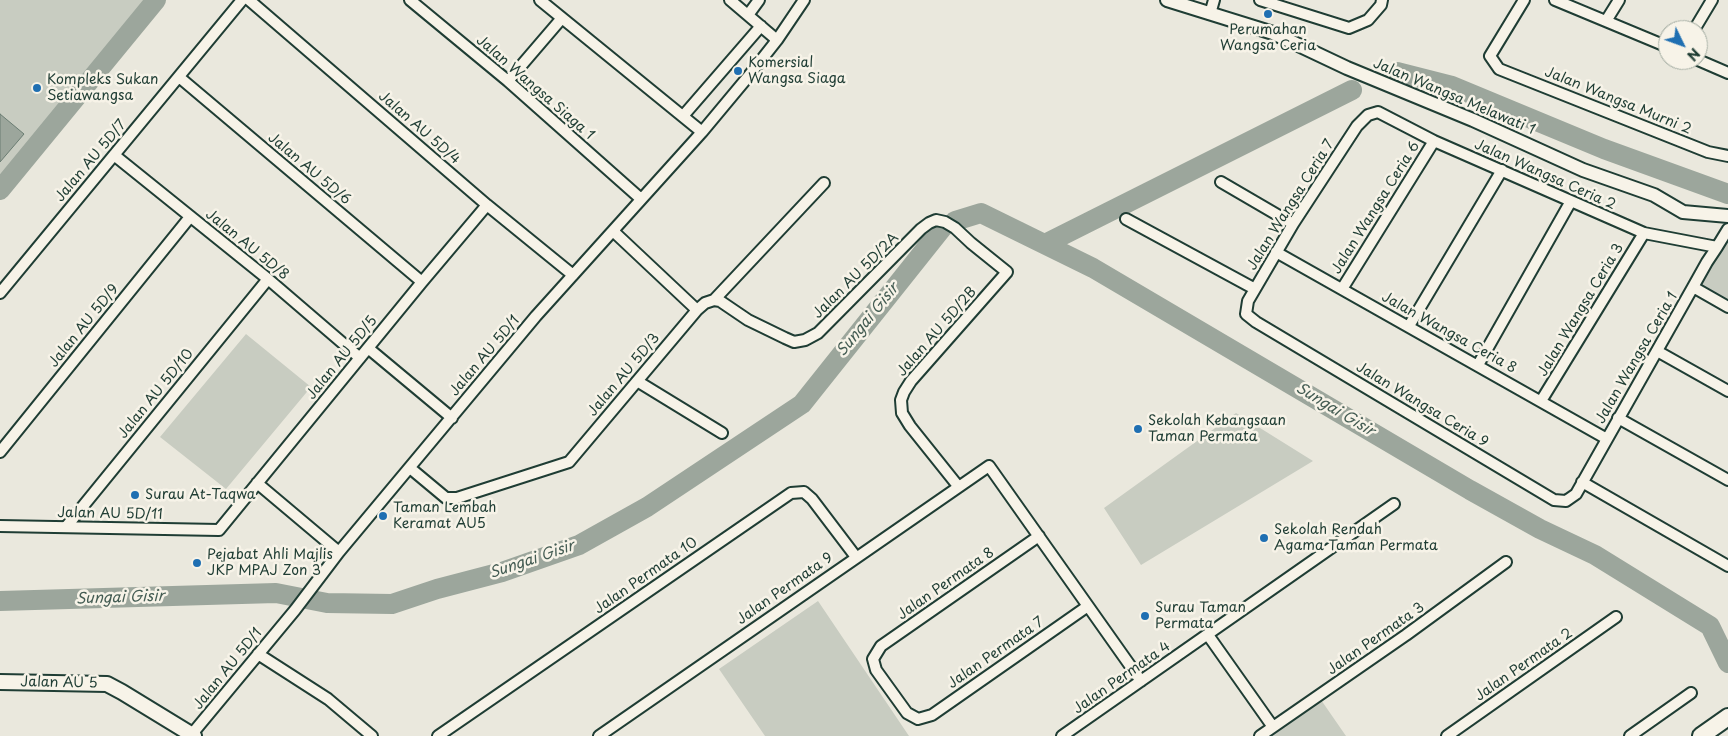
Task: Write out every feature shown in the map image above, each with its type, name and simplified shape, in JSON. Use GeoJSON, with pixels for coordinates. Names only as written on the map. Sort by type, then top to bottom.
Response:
{"type":"FeatureCollection","features":[{"type":"Feature","properties":{"kind":"highway"},"geometry":{"type":"LineString","coordinates":[[1701,736],[1728,718]]}},
{"type":"Feature","properties":{"kind":"main road","name":"Jalan AU 5"},"geometry":{"type":"LineString","coordinates":[[0,682],[107,684],[193,735]]}},
{"type":"Feature","properties":{"kind":"street","name":"Jalan AU 5D/7"},"geometry":{"type":"LineString","coordinates":[[0,293],[242,0]]}},
{"type":"Feature","properties":{"kind":"street","name":"Jalan AU 5D/4"},"geometry":{"type":"LineString","coordinates":[[249,0],[487,205],[573,275]]}},
{"type":"Feature","properties":{"kind":"street","name":"Jalan Wangsa Siaga 1"},"geometry":{"type":"LineString","coordinates":[[410,0],[508,81],[641,199]]}},
{"type":"Feature","properties":{"kind":"street"},"geometry":{"type":"LineString","coordinates":[[540,0],[702,132]]}},
{"type":"Feature","properties":{"kind":"street"},"geometry":{"type":"LineString","coordinates":[[730,0],[777,40]]}},
{"type":"Feature","properties":{"kind":"street"},"geometry":{"type":"LineString","coordinates":[[748,15],[760,0]]}},
{"type":"Feature","properties":{"kind":"street","name":"Jalan AU 5D/1"},"geometry":{"type":"LineString","coordinates":[[193,735],[340,552],[536,316],[702,132],[777,40],[804,0]]}},
{"type":"Feature","properties":{"kind":"street","name":"Jalan Wangsa Melawati 1"},"geometry":{"type":"LineString","coordinates":[[1167,0],[1273,33],[1347,68],[1473,120],[1584,170],[1654,195],[1683,212],[1728,216]]}},
{"type":"Feature","properties":{"kind":"street"},"geometry":{"type":"LineString","coordinates":[[1210,14],[1214,0]]}},
{"type":"Feature","properties":{"kind":"street"},"geometry":{"type":"LineString","coordinates":[[1260,0],[1348,28],[1368,20],[1381,5],[1382,0]]}},
{"type":"Feature","properties":{"kind":"street","name":"Jalan Wangsa Murni 2"},"geometry":{"type":"LineString","coordinates":[[1524,0],[1490,56],[1499,68],[1708,152],[1728,156]]}},
{"type":"Feature","properties":{"kind":"street"},"geometry":{"type":"LineString","coordinates":[[1555,0],[1658,43]]}},
{"type":"Feature","properties":{"kind":"street"},"geometry":{"type":"LineString","coordinates":[[1606,21],[1619,0]]}},
{"type":"Feature","properties":{"kind":"street"},"geometry":{"type":"LineString","coordinates":[[1700,20],[1712,0]]}},
{"type":"Feature","properties":{"kind":"street"},"geometry":{"type":"LineString","coordinates":[[508,81],[562,18]]}},
{"type":"Feature","properties":{"kind":"street"},"geometry":{"type":"LineString","coordinates":[[683,116],[761,26]]}},
{"type":"Feature","properties":{"kind":"street"},"geometry":{"type":"LineString","coordinates":[[1708,64],[1728,73]]}},
{"type":"Feature","properties":{"kind":"street","name":"Jalan AU 5D/6"},"geometry":{"type":"LineString","coordinates":[[179,77],[422,282]]}},
{"type":"Feature","properties":{"kind":"street","name":"Jalan Wangsa Ceria 2"},"geometry":{"type":"LineString","coordinates":[[1368,115],[1378,112],[1434,142],[1644,233],[1718,247]]}},
{"type":"Feature","properties":{"kind":"street","name":"Jalan Wangsa Ceria 7"},"geometry":{"type":"LineString","coordinates":[[1246,314],[1248,301],[1254,289],[1293,224],[1357,126],[1368,115]]}},
{"type":"Feature","properties":{"kind":"street","name":"Jalan Wangsa Ceria 6"},"geometry":{"type":"LineString","coordinates":[[1342,289],[1434,142]]}},
{"type":"Feature","properties":{"kind":"street","name":"Jalan AU 5D/8"},"geometry":{"type":"LineString","coordinates":[[114,155],[268,279],[360,358]]}},
{"type":"Feature","properties":{"kind":"street"},"geometry":{"type":"LineString","coordinates":[[1410,326],[1502,170]]}},
{"type":"Feature","properties":{"kind":"street"},"geometry":{"type":"LineString","coordinates":[[1221,182],[1293,224]]}},
{"type":"Feature","properties":{"kind":"street","name":"Jalan AU 5D/3"},"geometry":{"type":"LineString","coordinates":[[410,468],[446,498],[458,498],[568,462],[697,310],[705,303],[714,300],[824,183]]}},
{"type":"Feature","properties":{"kind":"street"},"geometry":{"type":"LineString","coordinates":[[1478,365],[1571,201]]}},
{"type":"Feature","properties":{"kind":"street","name":"Jalan AU 5D/5"},"geometry":{"type":"LineString","coordinates":[[219,530],[487,205]]}},
{"type":"Feature","properties":{"kind":"street","name":"Jalan AU 5D/9"},"geometry":{"type":"LineString","coordinates":[[0,452],[190,217]]}},
{"type":"Feature","properties":{"kind":"street"},"geometry":{"type":"LineString","coordinates":[[1126,219],[1254,289]]}},
{"type":"Feature","properties":{"kind":"street","name":"Jalan AU 5D/2A"},"geometry":{"type":"LineString","coordinates":[[714,300],[720,301],[748,320],[794,342],[805,340],[818,334],[921,229],[936,220],[945,222],[955,228],[1007,272]]}},
{"type":"Feature","properties":{"kind":"street","name":"Jalan Wangsa Ceria 1"},"geometry":{"type":"LineString","coordinates":[[1582,482],[1728,229]]}},
{"type":"Feature","properties":{"kind":"street"},"geometry":{"type":"LineString","coordinates":[[613,231],[697,310]]}},
{"type":"Feature","properties":{"kind":"street","name":"Jalan Wangsa Ceria 3"},"geometry":{"type":"LineString","coordinates":[[1541,401],[1644,233]]}},
{"type":"Feature","properties":{"kind":"street","name":"Jalan Wangsa Ceria 8"},"geometry":{"type":"LineString","coordinates":[[1276,252],[1607,439]]}},
{"type":"Feature","properties":{"kind":"street","name":"Jalan AU 5D/2B"},"geometry":{"type":"LineString","coordinates":[[958,486],[910,426],[902,413],[901,400],[911,382],[1007,272]]}},
{"type":"Feature","properties":{"kind":"street","name":"Jalan AU 5D/10"},"geometry":{"type":"LineString","coordinates":[[66,527],[268,279]]}},
{"type":"Feature","properties":{"kind":"street"},"geometry":{"type":"LineString","coordinates":[[1693,287],[1728,307]]}},
{"type":"Feature","properties":{"kind":"street","name":"Jalan Wangsa Ceria 9"},"geometry":{"type":"LineString","coordinates":[[1246,314],[1256,322],[1554,500],[1566,501],[1576,494],[1582,482]]}},
{"type":"Feature","properties":{"kind":"street"},"geometry":{"type":"LineString","coordinates":[[368,348],[452,418]]}},
{"type":"Feature","properties":{"kind":"street"},"geometry":{"type":"LineString","coordinates":[[1657,351],[1728,391]]}},
{"type":"Feature","properties":{"kind":"street"},"geometry":{"type":"LineString","coordinates":[[637,380],[722,433]]}},
{"type":"Feature","properties":{"kind":"street"},"geometry":{"type":"LineString","coordinates":[[1618,418],[1728,480]]}},
{"type":"Feature","properties":{"kind":"street","name":"Jalan Permata 9"},"geometry":{"type":"LineString","coordinates":[[599,736],[989,466],[1039,536]]}},
{"type":"Feature","properties":{"kind":"street"},"geometry":{"type":"LineString","coordinates":[[1582,482],[1728,566]]}},
{"type":"Feature","properties":{"kind":"street"},"geometry":{"type":"LineString","coordinates":[[257,483],[340,552]]}},
{"type":"Feature","properties":{"kind":"street","name":"Jalan Permata 10"},"geometry":{"type":"LineString","coordinates":[[438,736],[790,493],[804,492],[812,499],[856,557]]}},
{"type":"Feature","properties":{"kind":"street","name":"Jalan Permata 4"},"geometry":{"type":"LineString","coordinates":[[1062,736],[1394,504]]}},
{"type":"Feature","properties":{"kind":"street","name":"Jalan AU 5D/11"},"geometry":{"type":"LineString","coordinates":[[0,526],[219,530]]}},
{"type":"Feature","properties":{"kind":"street"},"geometry":{"type":"LineString","coordinates":[[1039,536],[1141,681]]}},
{"type":"Feature","properties":{"kind":"street","name":"Jalan Permata 8"},"geometry":{"type":"LineString","coordinates":[[918,719],[907,713],[876,670],[873,659],[880,646],[1039,536]]}},
{"type":"Feature","properties":{"kind":"street","name":"Jalan Permata 3"},"geometry":{"type":"LineString","coordinates":[[1260,736],[1506,562]]}},
{"type":"Feature","properties":{"kind":"street","name":"Jalan Permata 7"},"geometry":{"type":"LineString","coordinates":[[918,719],[932,715],[1088,606]]}},
{"type":"Feature","properties":{"kind":"street","name":"Jalan Permata 2"},"geometry":{"type":"LineString","coordinates":[[1447,736],[1616,617]]}},
{"type":"Feature","properties":{"kind":"street"},"geometry":{"type":"LineString","coordinates":[[1208,635],[1273,727]]}},
{"type":"Feature","properties":{"kind":"street"},"geometry":{"type":"LineString","coordinates":[[258,654],[328,699],[372,736]]}},
{"type":"Feature","properties":{"kind":"street"},"geometry":{"type":"LineString","coordinates":[[1630,736],[1691,693]]}},
{"type":"Feature","properties":{"kind":"shaded area","name":"Kompleks Sukan Setiawangsa"},"geometry":{"type":"Polygon","coordinates":[[[0,0],[148,0],[0,176],[0,0]]]}},
{"type":"Feature","properties":{"kind":"shaded area"},"geometry":{"type":"Polygon","coordinates":[[[0,114],[24,134],[0,162],[0,114]]]}},
{"type":"Feature","properties":{"kind":"shaded area"},"geometry":{"type":"Polygon","coordinates":[[[1728,230],[1728,305],[1697,287],[1728,230]]]}},
{"type":"Feature","properties":{"kind":"shaded area"},"geometry":{"type":"Polygon","coordinates":[[[246,334],[311,387],[226,489],[160,437],[246,334]]]}},
{"type":"Feature","properties":{"kind":"shaded area"},"geometry":{"type":"Polygon","coordinates":[[[1236,413],[1313,461],[1141,565],[1104,508],[1236,413]]]}},
{"type":"Feature","properties":{"kind":"shaded area"},"geometry":{"type":"Polygon","coordinates":[[[818,601],[909,736],[765,736],[719,669],[818,601]]]}},
{"type":"Feature","properties":{"kind":"shaded area"},"geometry":{"type":"Polygon","coordinates":[[[1319,697],[1346,736],[1263,736],[1319,697]]]}},
{"type":"Feature","properties":{"kind":"waterway"},"geometry":{"type":"LineString","coordinates":[[0,190],[156,0]]}},
{"type":"Feature","properties":{"kind":"waterway"},"geometry":{"type":"LineString","coordinates":[[1397,72],[1452,86],[1604,149],[1728,194]]}},
{"type":"Feature","properties":{"kind":"waterway"},"geometry":{"type":"LineString","coordinates":[[1045,244],[1352,90]]}},
{"type":"Feature","properties":{"kind":"waterway","name":"Sungai Gisir"},"geometry":{"type":"LineString","coordinates":[[955,221],[981,213],[1093,268],[1470,490],[1540,529],[1595,555],[1710,626],[1728,663]]}},
{"type":"Feature","properties":{"kind":"waterway","name":"Sungai Gisir"},"geometry":{"type":"LineString","coordinates":[[0,601],[276,593],[327,603],[392,604],[437,589],[502,572],[579,545],[647,507],[802,404],[943,227]]}},
{"type":"Feature","properties":{"kind":"place","name":"Perumahan Wangsa Ceria"},"geometry":{"type":"Point","coordinates":[1268,14]}},
{"type":"Feature","properties":{"kind":"place","name":"Komersial Wangsa Siaga"},"geometry":{"type":"Point","coordinates":[738,71]}},
{"type":"Feature","properties":{"kind":"place","name":"Kompleks Sukan Setiawangsa"},"geometry":{"type":"Point","coordinates":[37,88]}},
{"type":"Feature","properties":{"kind":"place","name":"Sekolah Kebangsaan Taman Permata"},"geometry":{"type":"Point","coordinates":[1138,429]}},
{"type":"Feature","properties":{"kind":"place","name":"Surau At-Taqwa"},"geometry":{"type":"Point","coordinates":[135,495]}},
{"type":"Feature","properties":{"kind":"place","name":"Taman Lembah Keramat AU5"},"geometry":{"type":"Point","coordinates":[383,516]}},
{"type":"Feature","properties":{"kind":"place","name":"Sekolah Rendah Agama Taman Permata"},"geometry":{"type":"Point","coordinates":[1264,538]}},
{"type":"Feature","properties":{"kind":"place","name":"Pejabat Ahli Majlis JKP MPAJ Zon 3"},"geometry":{"type":"Point","coordinates":[197,563]}},
{"type":"Feature","properties":{"kind":"place","name":"Surau Taman Permata"},"geometry":{"type":"Point","coordinates":[1145,616]}}]}
